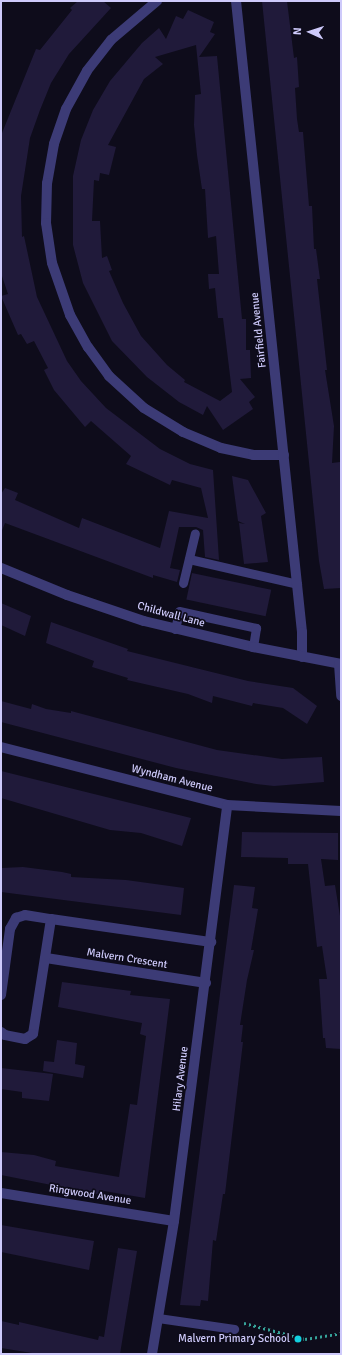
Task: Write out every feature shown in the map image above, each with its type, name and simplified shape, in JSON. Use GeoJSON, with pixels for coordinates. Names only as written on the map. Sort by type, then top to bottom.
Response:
{"type":"FeatureCollection","features":[{"type":"Feature","properties":{"kind":"street"},"geometry":{"type":"LineString","coordinates":[[156,1],[126,25],[106,46],[87,71],[66,109],[54,144],[47,183],[46,223],[52,263],[70,315],[88,347],[109,376],[144,408],[183,432],[221,448],[253,455],[284,455]]}},
{"type":"Feature","properties":{"kind":"street","name":"Fairfield Avenue"},"geometry":{"type":"LineString","coordinates":[[236,1],[297,584],[302,657]]}},
{"type":"Feature","properties":{"kind":"street","name":"Childwall Lane"},"geometry":{"type":"LineString","coordinates":[[1,568],[106,609],[175,629],[253,647],[340,664]]}},
{"type":"Feature","properties":{"kind":"street"},"geometry":{"type":"LineString","coordinates":[[340,664],[341,696]]}},
{"type":"Feature","properties":{"kind":"street","name":"Wyndham Avenue"},"geometry":{"type":"LineString","coordinates":[[1,747],[227,806],[341,812]]}},
{"type":"Feature","properties":{"kind":"street","name":"Hilary Avenue"},"geometry":{"type":"LineString","coordinates":[[152,1354],[174,1221],[206,983],[227,806]]}},
{"type":"Feature","properties":{"kind":"street"},"geometry":{"type":"LineString","coordinates":[[1,995],[10,929],[16,918],[25,915],[211,942]]}},
{"type":"Feature","properties":{"kind":"street"},"geometry":{"type":"LineString","coordinates":[[1,1032],[6,1036],[25,1039],[33,1034],[51,919]]}},
{"type":"Feature","properties":{"kind":"street","name":"Malvern Crescent"},"geometry":{"type":"LineString","coordinates":[[46,958],[206,983]]}},
{"type":"Feature","properties":{"kind":"street","name":"Ringwood Avenue"},"geometry":{"type":"LineString","coordinates":[[1,1193],[174,1221]]}},
{"type":"Feature","properties":{"kind":"lane"},"geometry":{"type":"LineString","coordinates":[[183,583],[195,533]]}},
{"type":"Feature","properties":{"kind":"lane"},"geometry":{"type":"LineString","coordinates":[[189,559],[297,584]]}},
{"type":"Feature","properties":{"kind":"lane"},"geometry":{"type":"LineString","coordinates":[[175,629],[179,611],[256,628],[253,647]]}},
{"type":"Feature","properties":{"kind":"lane"},"geometry":{"type":"LineString","coordinates":[[158,1318],[234,1329]]}},
{"type":"Feature","properties":{"kind":"path"},"geometry":{"type":"LineString","coordinates":[[234,1329],[240,1322],[305,1340],[341,1333]]}},
{"type":"Feature","properties":{"kind":"building"},"geometry":{"type":"Polygon","coordinates":[[[78,1],[103,1],[111,8],[69,54],[51,83],[40,110],[30,138],[21,196],[22,237],[24,236],[37,297],[67,361],[81,381],[106,408],[160,449],[190,464],[213,470],[219,560],[205,557],[203,530],[196,527],[179,527],[170,568],[180,570],[177,582],[153,575],[153,578],[5,523],[1,533],[1,494],[5,488],[18,493],[15,500],[79,528],[82,518],[160,548],[169,511],[208,518],[201,488],[172,480],[170,485],[126,464],[131,456],[91,421],[85,427],[54,390],[44,370],[48,368],[34,341],[27,344],[21,334],[18,335],[1,296],[8,294],[1,273],[2,133],[36,49],[40,50],[72,10],[70,8],[78,1]]]}},
{"type":"Feature","properties":{"kind":"building"},"geometry":{"type":"Polygon","coordinates":[[[262,1],[287,1],[294,58],[297,57],[299,87],[295,88],[297,119],[299,132],[303,132],[309,206],[312,206],[314,249],[316,249],[320,279],[317,279],[327,370],[325,370],[334,426],[332,463],[340,462],[341,588],[324,589],[319,561],[262,1]]]}},
{"type":"Feature","properties":{"kind":"building"},"geometry":{"type":"Polygon","coordinates":[[[188,10],[214,22],[210,32],[215,34],[199,57],[217,56],[242,319],[246,319],[246,350],[250,350],[251,378],[240,379],[255,397],[249,402],[253,409],[223,430],[207,406],[203,415],[179,402],[147,377],[112,341],[83,283],[73,245],[73,176],[81,140],[93,110],[110,81],[142,43],[159,28],[166,39],[176,16],[183,19],[188,10]],[[196,45],[155,57],[163,64],[144,79],[108,145],[116,147],[109,175],[100,173],[99,181],[94,180],[92,221],[100,221],[102,258],[107,256],[112,270],[109,271],[123,303],[141,336],[167,365],[185,380],[184,382],[220,401],[232,392],[223,318],[218,318],[215,288],[209,289],[208,274],[219,274],[216,236],[208,238],[205,189],[202,189],[194,125],[195,95],[201,94],[196,45]]]}},
{"type":"Feature","properties":{"kind":"building"},"geometry":{"type":"Polygon","coordinates":[[[232,476],[248,480],[266,513],[261,516],[268,562],[244,564],[239,523],[245,524],[238,521],[232,476]]]}},
{"type":"Feature","properties":{"kind":"building"},"geometry":{"type":"Polygon","coordinates":[[[192,573],[271,590],[266,616],[186,599],[192,573]]]}},
{"type":"Feature","properties":{"kind":"building"},"geometry":{"type":"Polygon","coordinates":[[[1,603],[31,616],[25,636],[1,625],[1,603]]]}},
{"type":"Feature","properties":{"kind":"building"},"geometry":{"type":"Polygon","coordinates":[[[51,622],[128,649],[127,651],[248,681],[293,688],[317,706],[307,724],[283,708],[253,703],[252,706],[213,696],[212,703],[188,694],[127,680],[128,678],[92,667],[94,661],[46,643],[51,622]]]}},
{"type":"Feature","properties":{"kind":"building"},"geometry":{"type":"Polygon","coordinates":[[[1,701],[31,709],[32,704],[46,709],[71,713],[71,711],[217,750],[282,759],[322,757],[324,782],[274,786],[256,784],[176,768],[1,722],[1,701]]]}},
{"type":"Feature","properties":{"kind":"building"},"geometry":{"type":"Polygon","coordinates":[[[1,771],[191,818],[182,846],[141,833],[110,830],[1,798],[1,771]]]}},
{"type":"Feature","properties":{"kind":"building"},"geometry":{"type":"Polygon","coordinates":[[[242,832],[338,833],[338,860],[321,859],[325,886],[335,885],[340,916],[341,1049],[326,1048],[325,1038],[323,1038],[319,979],[327,979],[322,946],[317,947],[308,864],[288,864],[288,858],[241,857],[242,832]]]}},
{"type":"Feature","properties":{"kind":"building"},"geometry":{"type":"Polygon","coordinates":[[[23,867],[62,872],[71,874],[71,877],[126,880],[184,888],[181,915],[1,892],[2,868],[23,867]]]}},
{"type":"Feature","properties":{"kind":"building"},"geometry":{"type":"Polygon","coordinates":[[[234,885],[255,887],[252,908],[258,909],[251,950],[254,950],[247,980],[240,1025],[243,1025],[241,1042],[243,1042],[225,1194],[223,1194],[216,1241],[213,1240],[208,1301],[201,1300],[200,1306],[180,1305],[234,885]]]}},
{"type":"Feature","properties":{"kind":"building"},"geometry":{"type":"Polygon","coordinates":[[[62,982],[131,991],[130,995],[170,999],[145,1198],[104,1191],[104,1195],[97,1194],[1,1175],[1,1152],[34,1155],[56,1161],[55,1166],[119,1177],[130,1104],[137,1105],[146,1036],[140,1034],[142,1023],[58,1007],[62,982]]]}},
{"type":"Feature","properties":{"kind":"building"},"geometry":{"type":"Polygon","coordinates":[[[57,1040],[77,1043],[75,1064],[85,1066],[83,1078],[43,1071],[44,1061],[54,1062],[57,1040]]]}},
{"type":"Feature","properties":{"kind":"building"},"geometry":{"type":"Polygon","coordinates":[[[1,1068],[53,1074],[49,1101],[22,1098],[22,1092],[1,1089],[1,1068]]]}},
{"type":"Feature","properties":{"kind":"building"},"geometry":{"type":"Polygon","coordinates":[[[1,1225],[94,1241],[89,1270],[1,1252],[1,1225]]]}},
{"type":"Feature","properties":{"kind":"building"},"geometry":{"type":"Polygon","coordinates":[[[118,1248],[137,1251],[120,1354],[38,1354],[1,1348],[1,1321],[19,1325],[19,1322],[98,1340],[99,1336],[104,1337],[118,1248]]]}},
{"type":"Feature","properties":{"kind":"place","name":"Malvern Primary School"},"geometry":{"type":"Point","coordinates":[298,1339]}}]}
